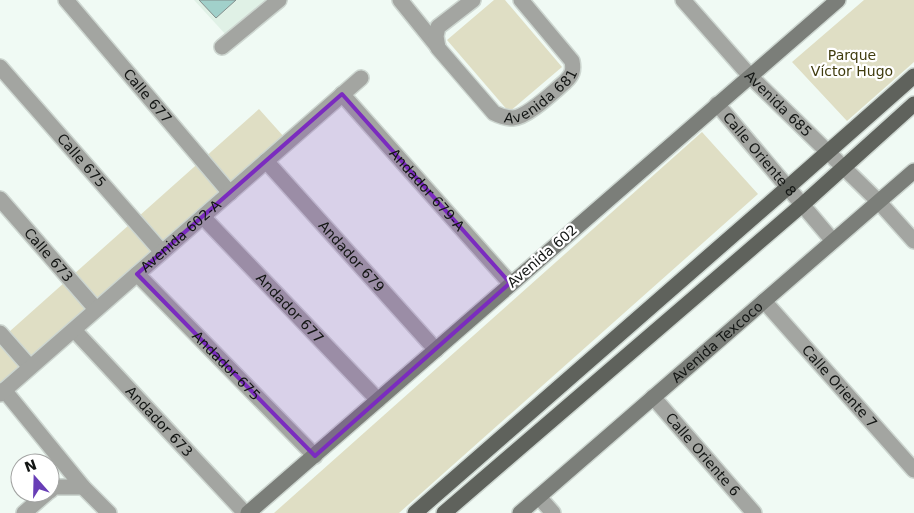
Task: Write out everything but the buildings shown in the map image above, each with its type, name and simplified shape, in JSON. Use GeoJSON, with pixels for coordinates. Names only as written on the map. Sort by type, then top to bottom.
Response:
{"type":"FeatureCollection","features":[{"type":"Feature","properties":{"kind":"main road","name":"Avenida 602"},"geometry":{"type":"LineString","coordinates":[[247,513],[315,456],[510,283],[838,0]]}},
{"type":"Feature","properties":{"kind":"main road"},"geometry":{"type":"LineString","coordinates":[[415,513],[914,76]]}},
{"type":"Feature","properties":{"kind":"main road"},"geometry":{"type":"LineString","coordinates":[[444,513],[802,205],[914,104]]}},
{"type":"Feature","properties":{"kind":"main road","name":"Avenida Texcoco"},"geometry":{"type":"LineString","coordinates":[[520,513],[914,171]]}},
{"type":"Feature","properties":{"kind":"street","name":"Calle 677"},"geometry":{"type":"LineString","coordinates":[[66,0],[230,193]]}},
{"type":"Feature","properties":{"kind":"street"},"geometry":{"type":"LineString","coordinates":[[222,46],[279,0]]}},
{"type":"Feature","properties":{"kind":"street"},"geometry":{"type":"LineString","coordinates":[[400,0],[438,48]]}},
{"type":"Feature","properties":{"kind":"street"},"geometry":{"type":"LineString","coordinates":[[438,48],[436,36],[438,27],[473,0]]}},
{"type":"Feature","properties":{"kind":"street","name":"Avenida 681"},"geometry":{"type":"LineString","coordinates":[[438,48],[494,113],[502,117],[513,118],[522,116],[565,82],[574,69],[572,61],[521,0]]}},
{"type":"Feature","properties":{"kind":"street","name":"Avenida 685"},"geometry":{"type":"LineString","coordinates":[[683,0],[750,76],[879,202]]}},
{"type":"Feature","properties":{"kind":"street","name":"Calle 675"},"geometry":{"type":"LineString","coordinates":[[0,68],[162,252]]}},
{"type":"Feature","properties":{"kind":"street","name":"Avenida 602-A"},"geometry":{"type":"LineString","coordinates":[[2,392],[361,78]]}},
{"type":"Feature","properties":{"kind":"street","name":"Andador 679-A"},"geometry":{"type":"LineString","coordinates":[[342,94],[510,283]]}},
{"type":"Feature","properties":{"kind":"street","name":"Calle Oriente 8"},"geometry":{"type":"LineString","coordinates":[[717,104],[802,205]]}},
{"type":"Feature","properties":{"kind":"street","name":"Andador 679"},"geometry":{"type":"LineString","coordinates":[[266,161],[436,350]]}},
{"type":"Feature","properties":{"kind":"street","name":"Calle 673"},"geometry":{"type":"LineString","coordinates":[[0,200],[96,310]]}},
{"type":"Feature","properties":{"kind":"street"},"geometry":{"type":"LineString","coordinates":[[879,202],[914,241]]}},
{"type":"Feature","properties":{"kind":"street"},"geometry":{"type":"LineString","coordinates":[[802,205],[833,241]]}},
{"type":"Feature","properties":{"kind":"street","name":"Andador 677"},"geometry":{"type":"LineString","coordinates":[[203,216],[378,400]]}},
{"type":"Feature","properties":{"kind":"street","name":"Andador 675"},"geometry":{"type":"LineString","coordinates":[[137,274],[315,456]]}},
{"type":"Feature","properties":{"kind":"street","name":"Calle Oriente 7"},"geometry":{"type":"LineString","coordinates":[[764,301],[914,470]]}},
{"type":"Feature","properties":{"kind":"street","name":"Andador 673"},"geometry":{"type":"LineString","coordinates":[[74,330],[247,513]]}},
{"type":"Feature","properties":{"kind":"street"},"geometry":{"type":"LineString","coordinates":[[0,333],[30,367]]}},
{"type":"Feature","properties":{"kind":"street"},"geometry":{"type":"LineString","coordinates":[[2,392],[83,487],[109,513]]}},
{"type":"Feature","properties":{"kind":"street","name":"Calle Oriente 6"},"geometry":{"type":"LineString","coordinates":[[653,397],[754,513]]}},
{"type":"Feature","properties":{"kind":"street"},"geometry":{"type":"LineString","coordinates":[[60,487],[83,487]]}},
{"type":"Feature","properties":{"kind":"street"},"geometry":{"type":"LineString","coordinates":[[539,497],[553,513]]}},
{"type":"Feature","properties":{"kind":"street"},"geometry":{"type":"LineString","coordinates":[[24,513],[36,503]]}},
{"type":"Feature","properties":{"kind":"highlighted area"},"geometry":{"type":"Polygon","coordinates":[[[342,94],[510,283],[315,456],[137,274],[342,94]]]}},
{"type":"Feature","properties":{"kind":"shaded area"},"geometry":{"type":"Polygon","coordinates":[[[194,0],[266,0],[227,36],[194,0]]]}},
{"type":"Feature","properties":{"kind":"green space"},"geometry":{"type":"Polygon","coordinates":[[[494,0],[505,0],[562,67],[509,112],[447,40],[494,0]]]}},
{"type":"Feature","properties":{"kind":"green space","name":"Parque Víctor Hugo"},"geometry":{"type":"Polygon","coordinates":[[[864,0],[914,0],[914,62],[847,121],[792,62],[864,0]]]}},
{"type":"Feature","properties":{"kind":"green space"},"geometry":{"type":"Polygon","coordinates":[[[259,109],[285,138],[0,391],[0,340],[259,109]]]}},
{"type":"Feature","properties":{"kind":"green space"},"geometry":{"type":"Polygon","coordinates":[[[702,132],[758,194],[399,513],[274,513],[702,132]]]}}]}
